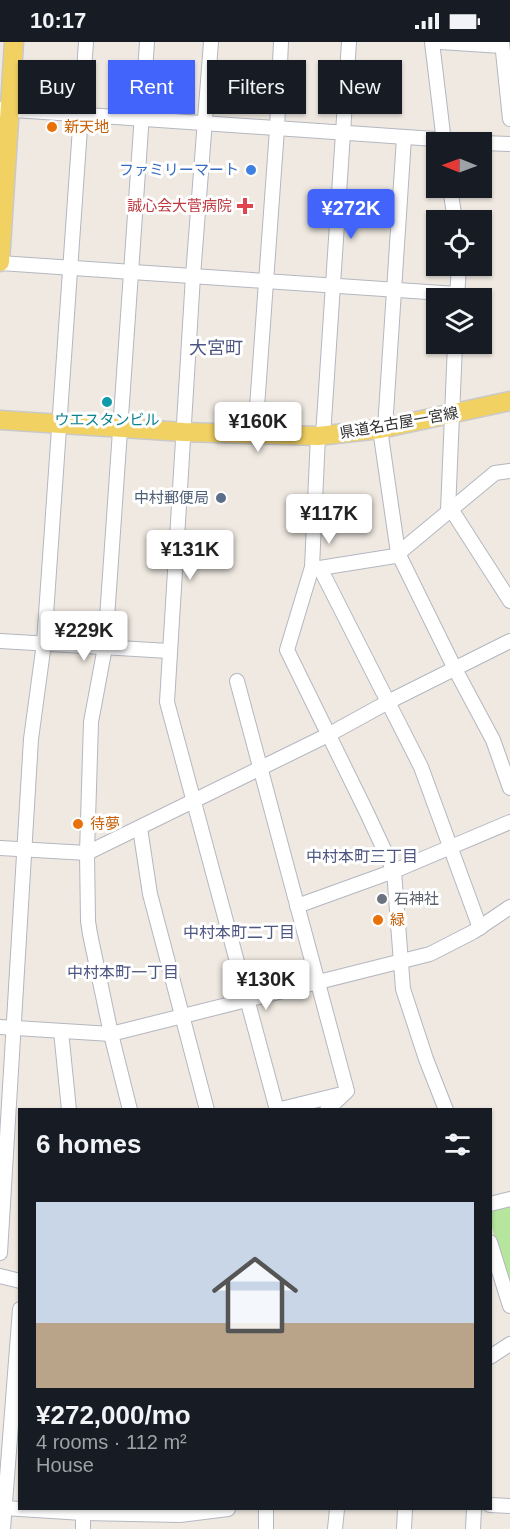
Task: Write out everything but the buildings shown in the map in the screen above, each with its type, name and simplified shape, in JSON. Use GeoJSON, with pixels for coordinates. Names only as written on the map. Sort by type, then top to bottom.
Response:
{"type":"FeatureCollection","features":[{"type":"Feature","properties":{"kind":"main road"},"geometry":{"type":"LineString","coordinates":[[0,263],[5,109],[14,42]]}},
{"type":"Feature","properties":{"kind":"main road","name":"県道名古屋一宮線"},"geometry":{"type":"LineString","coordinates":[[0,420],[184,432],[321,436],[383,429],[510,401]]}},
{"type":"Feature","properties":{"kind":"street"},"geometry":{"type":"LineString","coordinates":[[0,1253],[8,1158],[7,1028],[25,849],[31,739],[44,643],[86,42]]}},
{"type":"Feature","properties":{"kind":"street"},"geometry":{"type":"LineString","coordinates":[[130,1108],[111,1034],[88,921],[87,853],[91,722],[105,647],[147,42]]}},
{"type":"Feature","properties":{"kind":"street"},"geometry":{"type":"LineString","coordinates":[[211,42],[193,276],[167,702],[276,1108]]}},
{"type":"Feature","properties":{"kind":"street"},"geometry":{"type":"LineString","coordinates":[[255,435],[281,42]]}},
{"type":"Feature","properties":{"kind":"street"},"geometry":{"type":"LineString","coordinates":[[348,42],[344,134],[321,436],[316,568],[287,650],[393,871],[403,989],[445,1108]]}},
{"type":"Feature","properties":{"kind":"street"},"geometry":{"type":"LineString","coordinates":[[432,42],[443,132]]}},
{"type":"Feature","properties":{"kind":"street"},"geometry":{"type":"LineString","coordinates":[[440,42],[502,44],[510,119]]}},
{"type":"Feature","properties":{"kind":"street"},"geometry":{"type":"LineString","coordinates":[[5,109],[426,140]]}},
{"type":"Feature","properties":{"kind":"street"},"geometry":{"type":"LineString","coordinates":[[404,138],[383,429],[398,553],[455,669],[486,724],[507,769],[510,788]]}},
{"type":"Feature","properties":{"kind":"street"},"geometry":{"type":"LineString","coordinates":[[492,143],[510,144]]}},
{"type":"Feature","properties":{"kind":"street"},"geometry":{"type":"LineString","coordinates":[[0,263],[426,293]]}},
{"type":"Feature","properties":{"kind":"street"},"geometry":{"type":"LineString","coordinates":[[454,354],[450,510],[510,601]]}},
{"type":"Feature","properties":{"kind":"street"},"geometry":{"type":"LineString","coordinates":[[316,568],[395,556],[495,473],[510,471]]}},
{"type":"Feature","properties":{"kind":"street"},"geometry":{"type":"LineString","coordinates":[[316,568],[421,767],[480,928]]}},
{"type":"Feature","properties":{"kind":"street"},"geometry":{"type":"LineString","coordinates":[[0,641],[169,651]]}},
{"type":"Feature","properties":{"kind":"street"},"geometry":{"type":"LineString","coordinates":[[0,848],[87,853],[328,735],[510,641]]}},
{"type":"Feature","properties":{"kind":"street"},"geometry":{"type":"LineString","coordinates":[[237,681],[347,1090],[329,1108]]}},
{"type":"Feature","properties":{"kind":"street"},"geometry":{"type":"LineString","coordinates":[[297,906],[393,871],[510,822]]}},
{"type":"Feature","properties":{"kind":"street"},"geometry":{"type":"LineString","coordinates":[[140,828],[150,894],[206,1108]]}},
{"type":"Feature","properties":{"kind":"street"},"geometry":{"type":"LineString","coordinates":[[7,1028],[111,1034],[430,954],[480,928],[510,907]]}},
{"type":"Feature","properties":{"kind":"street"},"geometry":{"type":"LineString","coordinates":[[61,1031],[69,1108]]}},
{"type":"Feature","properties":{"kind":"street"},"geometry":{"type":"LineString","coordinates":[[285,1108],[344,1093]]}},
{"type":"Feature","properties":{"kind":"street"},"geometry":{"type":"LineString","coordinates":[[492,1204],[510,1199]]}},
{"type":"Feature","properties":{"kind":"street"},"geometry":{"type":"LineString","coordinates":[[492,1248],[510,1306]]}},
{"type":"Feature","properties":{"kind":"street"},"geometry":{"type":"LineString","coordinates":[[0,1276],[18,1280]]}},
{"type":"Feature","properties":{"kind":"street"},"geometry":{"type":"LineString","coordinates":[[3,1529],[5,1431],[18,1325]]}},
{"type":"Feature","properties":{"kind":"street"},"geometry":{"type":"LineString","coordinates":[[492,1356],[510,1344]]}},
{"type":"Feature","properties":{"kind":"street"},"geometry":{"type":"LineString","coordinates":[[492,1505],[510,1506]]}},
{"type":"Feature","properties":{"kind":"street"},"geometry":{"type":"LineString","coordinates":[[4,1508],[18,1509]]}},
{"type":"Feature","properties":{"kind":"street"},"geometry":{"type":"LineString","coordinates":[[49,1510],[83,1513],[212,1510]]}},
{"type":"Feature","properties":{"kind":"street"},"geometry":{"type":"LineString","coordinates":[[266,1529],[267,1510]]}},
{"type":"Feature","properties":{"kind":"street"},"geometry":{"type":"LineString","coordinates":[[335,1529],[337,1510]]}},
{"type":"Feature","properties":{"kind":"street"},"geometry":{"type":"LineString","coordinates":[[404,1529],[405,1510]]}},
{"type":"Feature","properties":{"kind":"street"},"geometry":{"type":"LineString","coordinates":[[473,1529],[474,1510]]}},
{"type":"Feature","properties":{"kind":"street"},"geometry":{"type":"LineString","coordinates":[[174,1529],[180,1512]]}},
{"type":"Feature","properties":{"kind":"street"},"geometry":{"type":"LineString","coordinates":[[83,1513],[83,1529]]}},
{"type":"Feature","properties":{"kind":"green space"},"geometry":{"type":"Polygon","coordinates":[[[510,1202],[510,1286],[492,1227],[492,1206],[510,1202]]]}},
{"type":"Feature","properties":{"kind":"place","name":"新天地"},"geometry":{"type":"Point","coordinates":[52,127]}},
{"type":"Feature","properties":{"kind":"place","name":"ファミリーマート"},"geometry":{"type":"Point","coordinates":[251,170]}},
{"type":"Feature","properties":{"kind":"place","name":"誠心会大菅病院"},"geometry":{"type":"Point","coordinates":[245,206]}},
{"type":"Feature","properties":{"kind":"place","name":"ウエスタンビル"},"geometry":{"type":"Point","coordinates":[107,402]}},
{"type":"Feature","properties":{"kind":"place","name":"中村郵便局"},"geometry":{"type":"Point","coordinates":[221,498]}},
{"type":"Feature","properties":{"kind":"place","name":"待夢"},"geometry":{"type":"Point","coordinates":[78,824]}},
{"type":"Feature","properties":{"kind":"place","name":"石神社"},"geometry":{"type":"Point","coordinates":[382,899]}},
{"type":"Feature","properties":{"kind":"place","name":"緑"},"geometry":{"type":"Point","coordinates":[378,920]}},
{"type":"Feature","properties":{"kind":"district","name":"大宮町"},"geometry":{"type":"Point","coordinates":[216,348]}},
{"type":"Feature","properties":{"kind":"district","name":"中村本町三丁目"},"geometry":{"type":"Point","coordinates":[362,856]}},
{"type":"Feature","properties":{"kind":"district","name":"中村本町二丁目"},"geometry":{"type":"Point","coordinates":[239,932]}},
{"type":"Feature","properties":{"kind":"district","name":"中村本町一丁目"},"geometry":{"type":"Point","coordinates":[123,972]}}]}
